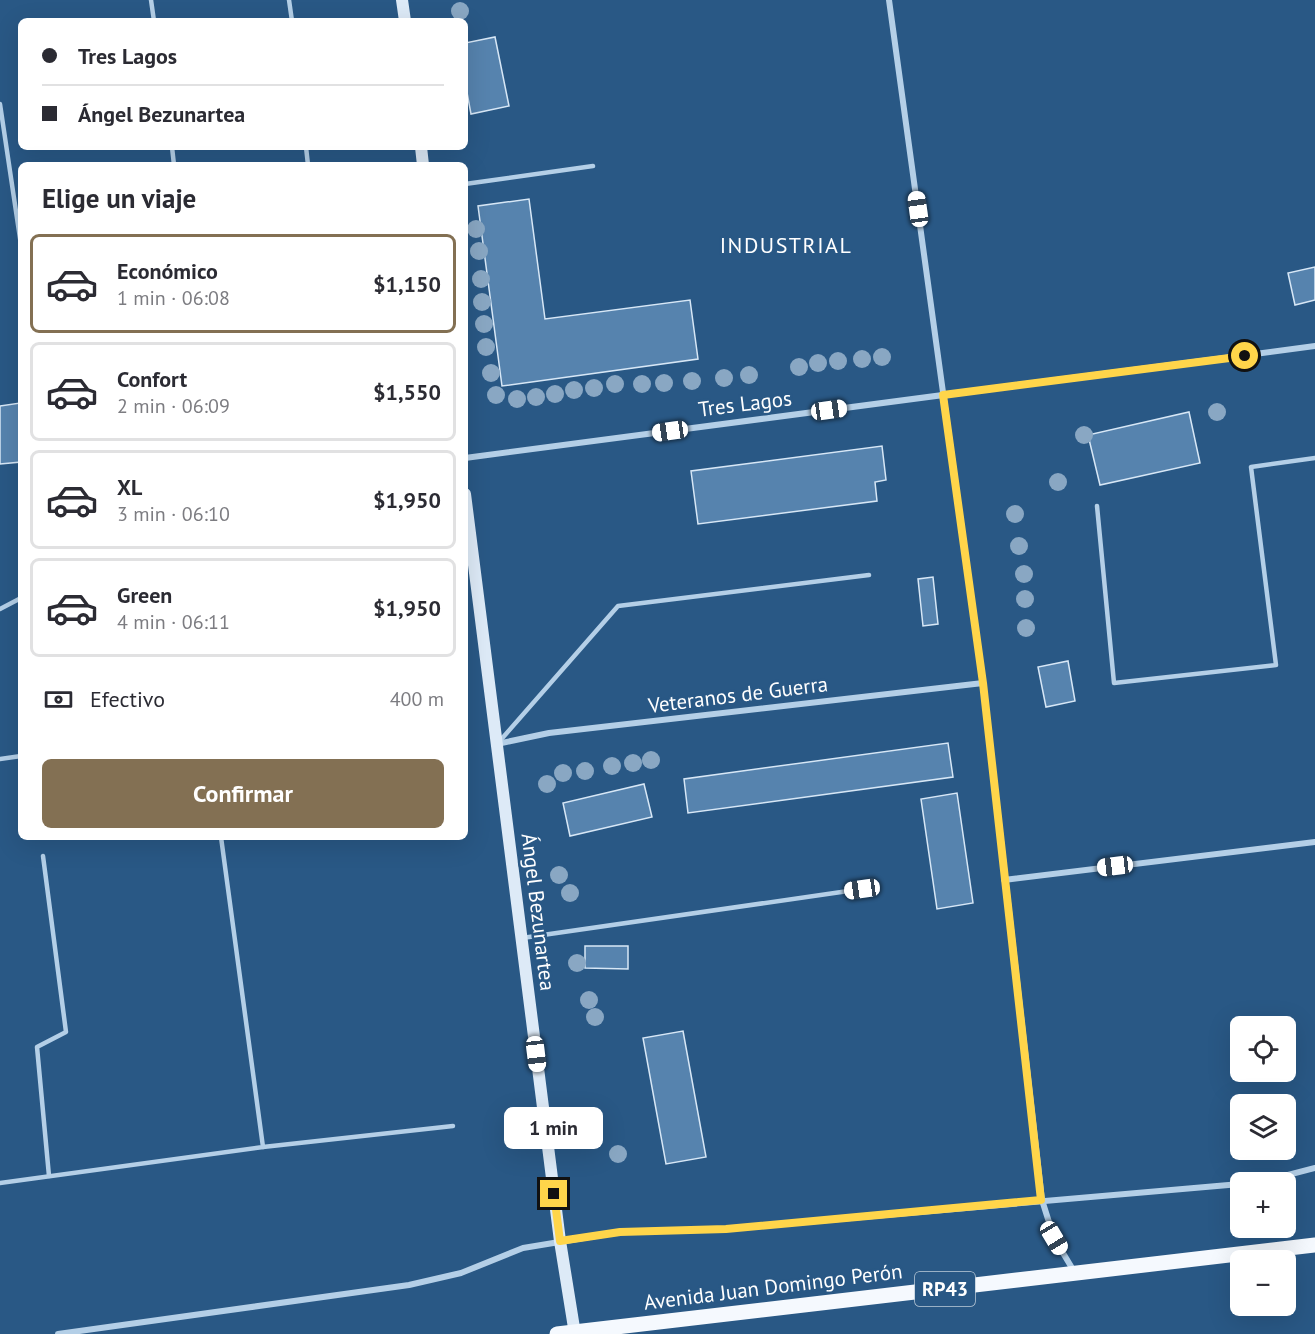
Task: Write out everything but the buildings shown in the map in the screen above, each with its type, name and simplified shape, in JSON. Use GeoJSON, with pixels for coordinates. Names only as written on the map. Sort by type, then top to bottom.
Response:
{"type":"FeatureCollection","features":[{"type":"Feature","properties":{"kind":"main road","name":"Avenida Juan Domingo Perón"},"geometry":{"type":"LineString","coordinates":[[557,1334],[1315,1245]]}},
{"type":"Feature","properties":{"kind":"street"},"geometry":{"type":"LineString","coordinates":[[402,0],[405,18]]}},
{"type":"Feature","properties":{"kind":"street"},"geometry":{"type":"LineString","coordinates":[[890,0],[983,683],[1041,1200],[1054,1238],[1075,1273]]}},
{"type":"Feature","properties":{"kind":"street","name":"Tres Lagos"},"geometry":{"type":"LineString","coordinates":[[468,458],[1315,346]]}},
{"type":"Feature","properties":{"kind":"street","name":"Ángel Bezunartea"},"geometry":{"type":"LineString","coordinates":[[468,517],[560,1241],[574,1333]]}},
{"type":"Feature","properties":{"kind":"street","name":"Veteranos de Guerra"},"geometry":{"type":"LineString","coordinates":[[497,744],[549,734],[983,683]]}},
{"type":"Feature","properties":{"kind":"street"},"geometry":{"type":"LineString","coordinates":[[1004,880],[1315,842]]}},
{"type":"Feature","properties":{"kind":"street"},"geometry":{"type":"LineString","coordinates":[[1296,1173],[1315,1168]]}},
{"type":"Feature","properties":{"kind":"street"},"geometry":{"type":"LineString","coordinates":[[58,1334],[409,1285],[461,1273],[523,1248],[620,1232],[726,1229],[1230,1185]]}},
{"type":"Feature","properties":{"kind":"lane"},"geometry":{"type":"LineString","coordinates":[[151,0],[154,18]]}},
{"type":"Feature","properties":{"kind":"lane"},"geometry":{"type":"LineString","coordinates":[[289,0],[292,18]]}},
{"type":"Feature","properties":{"kind":"lane"},"geometry":{"type":"LineString","coordinates":[[0,104],[18,224]]}},
{"type":"Feature","properties":{"kind":"lane"},"geometry":{"type":"LineString","coordinates":[[468,184],[593,166]]}},
{"type":"Feature","properties":{"kind":"lane"},"geometry":{"type":"LineString","coordinates":[[1097,506],[1114,682],[1276,664],[1251,467],[1315,458]]}},
{"type":"Feature","properties":{"kind":"lane"},"geometry":{"type":"LineString","coordinates":[[497,744],[618,606],[869,575]]}},
{"type":"Feature","properties":{"kind":"lane"},"geometry":{"type":"LineString","coordinates":[[0,609],[18,600]]}},
{"type":"Feature","properties":{"kind":"lane"},"geometry":{"type":"LineString","coordinates":[[0,759],[18,756]]}},
{"type":"Feature","properties":{"kind":"lane"},"geometry":{"type":"LineString","coordinates":[[221,840],[263,1147]]}},
{"type":"Feature","properties":{"kind":"lane"},"geometry":{"type":"LineString","coordinates":[[44,856],[66,1032],[37,1047],[49,1176]]}},
{"type":"Feature","properties":{"kind":"lane"},"geometry":{"type":"LineString","coordinates":[[522,938],[862,889]]}},
{"type":"Feature","properties":{"kind":"lane"},"geometry":{"type":"LineString","coordinates":[[0,1183],[263,1147],[453,1126]]}},
{"type":"Feature","properties":{"kind":"district","name":"INDUSTRIAL"},"geometry":{"type":"Point","coordinates":[786,245]}},
{"type":"Feature","properties":{"kind":"route"},"geometry":{"type":"LineString","coordinates":[[554,1194],[560,1241],[620,1232],[726,1229],[1041,1200],[983,683],[943,395],[1245,356]]}}]}
